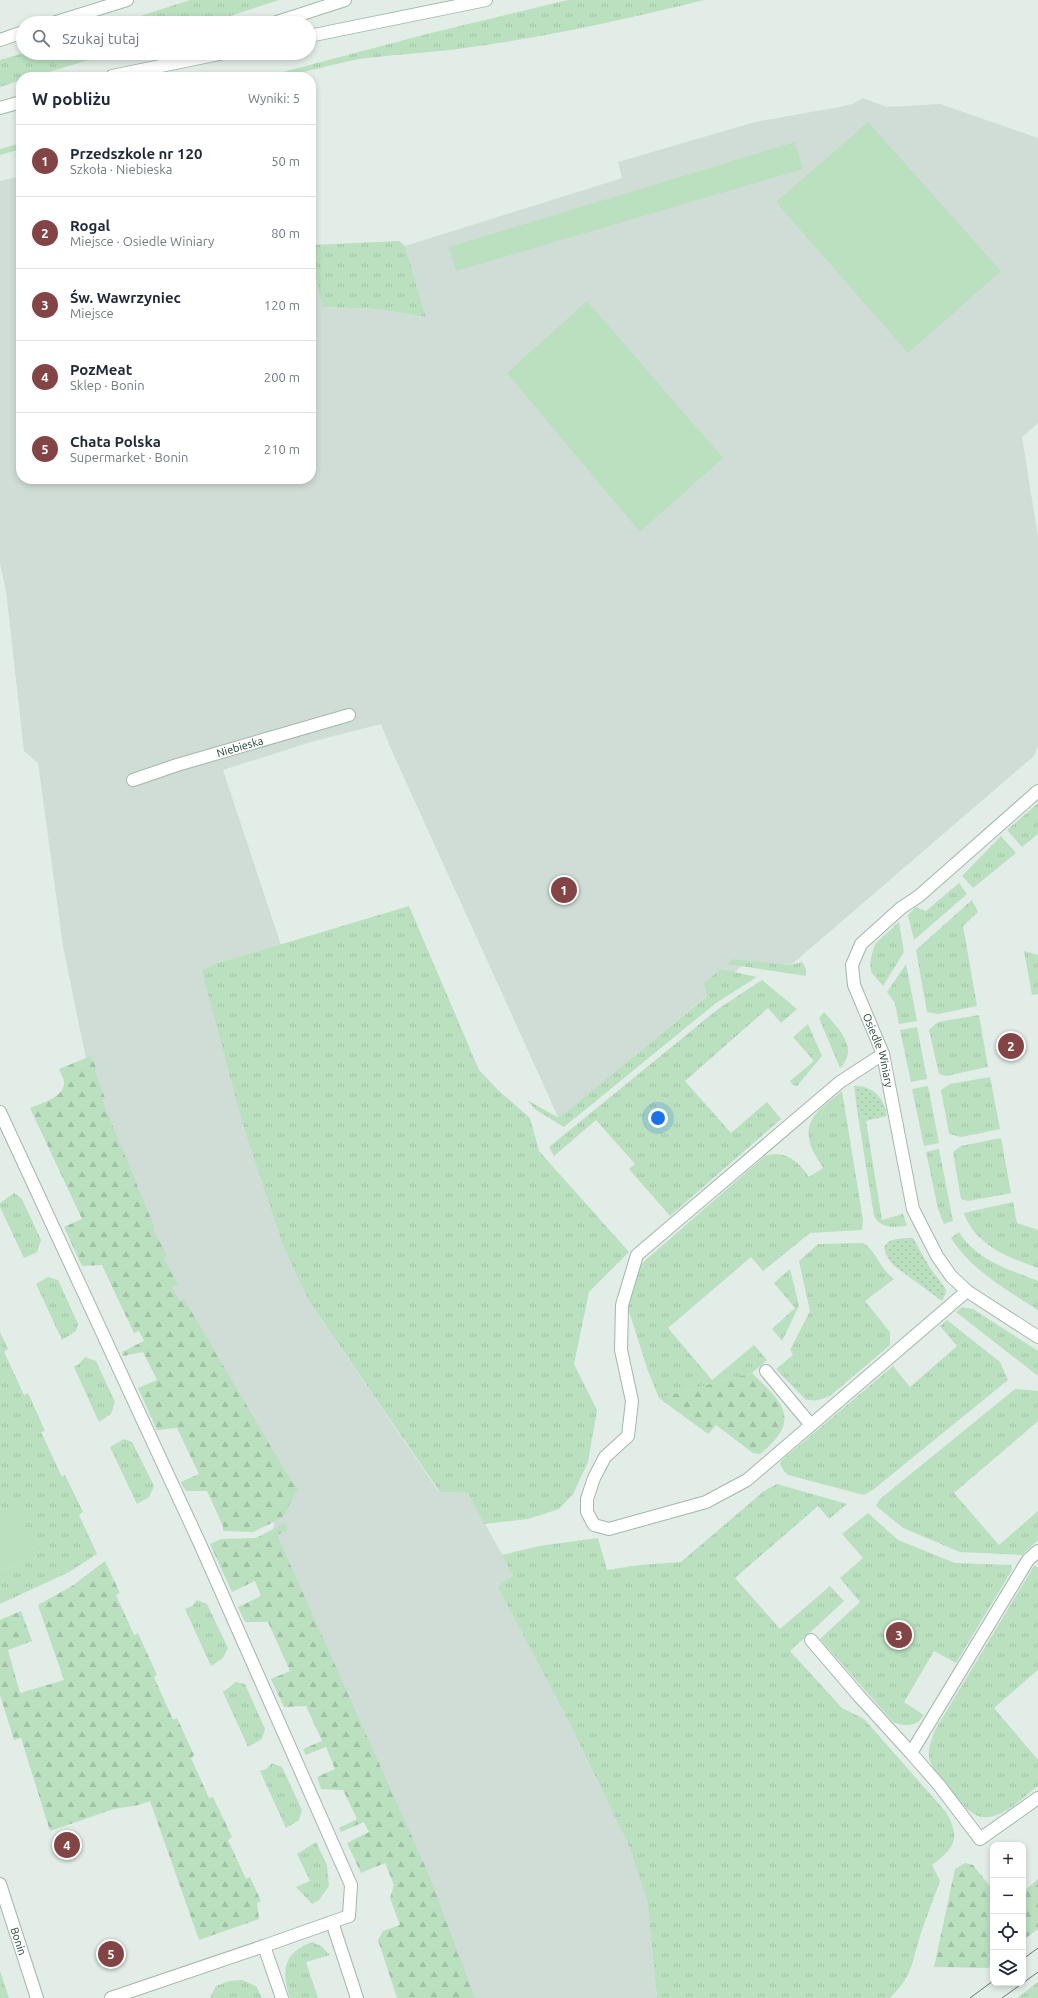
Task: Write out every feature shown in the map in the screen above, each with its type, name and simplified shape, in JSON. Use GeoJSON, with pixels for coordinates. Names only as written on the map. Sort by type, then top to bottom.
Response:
{"type":"FeatureCollection","features":[{"type":"Feature","properties":{"kind":"street"},"geometry":{"type":"LineString","coordinates":[[76,16],[127,0]]}},
{"type":"Feature","properties":{"kind":"street"},"geometry":{"type":"LineString","coordinates":[[296,16],[345,0]]}},
{"type":"Feature","properties":{"kind":"street"},"geometry":{"type":"LineString","coordinates":[[316,35],[486,0]]}},
{"type":"Feature","properties":{"kind":"street"},"geometry":{"type":"LineString","coordinates":[[0,40],[16,34]]}},
{"type":"Feature","properties":{"kind":"street"},"geometry":{"type":"LineString","coordinates":[[123,72],[160,60]]}},
{"type":"Feature","properties":{"kind":"street"},"geometry":{"type":"LineString","coordinates":[[130,72],[189,60]]}},
{"type":"Feature","properties":{"kind":"street"},"geometry":{"type":"LineString","coordinates":[[0,108],[16,103]]}},
{"type":"Feature","properties":{"kind":"street","name":"Niebieska"},"geometry":{"type":"LineString","coordinates":[[132,780],[177,765],[349,714]]}},
{"type":"Feature","properties":{"kind":"street","name":"Osiedle Winiary"},"geometry":{"type":"LineString","coordinates":[[1038,790],[924,892],[901,908],[861,944],[852,965],[854,985],[883,1054],[913,1209],[936,1256],[951,1276],[967,1291],[1038,1337]]}},
{"type":"Feature","properties":{"kind":"street"},"geometry":{"type":"LineString","coordinates":[[883,1054],[840,1082],[637,1255],[622,1305],[621,1350],[632,1401],[628,1436],[605,1457],[592,1485],[588,1499],[587,1512],[594,1525],[609,1529],[706,1502],[747,1480],[967,1291]]}},
{"type":"Feature","properties":{"kind":"street"},"geometry":{"type":"LineString","coordinates":[[1,1113],[200,1544],[351,1885],[349,1916],[111,1998]]}},
{"type":"Feature","properties":{"kind":"street"},"geometry":{"type":"LineString","coordinates":[[766,1371],[811,1425]]}},
{"type":"Feature","properties":{"kind":"street"},"geometry":{"type":"LineString","coordinates":[[911,1753],[1028,1560],[1038,1551]]}},
{"type":"Feature","properties":{"kind":"street"},"geometry":{"type":"LineString","coordinates":[[811,1640],[911,1753],[980,1839],[1038,1798]]}},
{"type":"Feature","properties":{"kind":"street","name":"Bonin"},"geometry":{"type":"LineString","coordinates":[[0,1884],[38,1998]]}},
{"type":"Feature","properties":{"kind":"street"},"geometry":{"type":"LineString","coordinates":[[332,1922],[357,1998]]}},
{"type":"Feature","properties":{"kind":"street"},"geometry":{"type":"LineString","coordinates":[[264,1946],[282,1998]]}},
{"type":"Feature","properties":{"kind":"shaded area"},"geometry":{"type":"Polygon","coordinates":[[[863,98],[887,107],[940,104],[1038,138],[1038,423],[1022,437],[1038,537],[1038,746],[1034,756],[791,965],[748,961],[559,1119],[381,724],[311,742],[223,770],[281,945],[213,965],[309,1301],[439,1492],[468,1493],[514,1576],[497,1586],[568,1720],[629,1846],[647,1900],[657,1998],[464,1998],[272,1540],[280,1479],[168,1288],[86,1059],[63,946],[38,763],[24,751],[6,591],[0,564],[0,181],[16,177],[16,484],[316,484],[316,279],[322,307],[377,309],[426,317],[405,246],[622,178],[618,162],[755,122],[852,104],[863,98]]]}},
{"type":"Feature","properties":{"kind":"green space"},"geometry":{"type":"Polygon","coordinates":[[[190,0],[279,0],[230,16],[141,16],[190,0]]]}},
{"type":"Feature","properties":{"kind":"green space"},"geometry":{"type":"Polygon","coordinates":[[[568,0],[704,0],[520,40],[447,50],[368,58],[303,72],[283,72],[431,33],[568,0]]]}},
{"type":"Feature","properties":{"kind":"green space"},"geometry":{"type":"Polygon","coordinates":[[[16,55],[16,60],[89,60],[49,72],[16,72],[16,82],[0,87],[0,60],[16,55]]]}},
{"type":"Feature","properties":{"kind":"green space"},"geometry":{"type":"Polygon","coordinates":[[[868,122],[1001,271],[908,353],[776,202],[868,122]]]}},
{"type":"Feature","properties":{"kind":"green space"},"geometry":{"type":"Polygon","coordinates":[[[795,142],[803,169],[456,271],[449,247],[795,142]]]}},
{"type":"Feature","properties":{"kind":"green space"},"geometry":{"type":"Polygon","coordinates":[[[16,144],[16,150],[0,155],[0,149],[16,144]]]}},
{"type":"Feature","properties":{"kind":"green space"},"geometry":{"type":"Polygon","coordinates":[[[399,241],[405,246],[426,317],[377,309],[322,307],[316,279],[316,245],[399,241]]]}},
{"type":"Feature","properties":{"kind":"green space"},"geometry":{"type":"Polygon","coordinates":[[[587,301],[723,458],[640,532],[507,373],[587,301]]]}},
{"type":"Feature","properties":{"kind":"green space"},"geometry":{"type":"Polygon","coordinates":[[[1038,803],[1038,834],[1022,847],[1007,830],[1038,803]]]}},
{"type":"Feature","properties":{"kind":"green space"},"geometry":{"type":"Polygon","coordinates":[[[1001,836],[1016,853],[973,888],[962,876],[1001,836]]]}},
{"type":"Feature","properties":{"kind":"green space"},"geometry":{"type":"Polygon","coordinates":[[[959,883],[967,894],[914,940],[908,915],[916,907],[926,911],[959,883]]]}},
{"type":"Feature","properties":{"kind":"green space"},"geometry":{"type":"Polygon","coordinates":[[[972,900],[978,912],[963,926],[977,1006],[938,1014],[927,1012],[916,950],[972,900]]]}},
{"type":"Feature","properties":{"kind":"green space"},"geometry":{"type":"Polygon","coordinates":[[[409,906],[479,1070],[498,1090],[530,1118],[539,1151],[629,1252],[589,1292],[574,1364],[597,1410],[588,1462],[573,1494],[559,1509],[528,1519],[484,1524],[468,1493],[440,1492],[309,1301],[283,1245],[243,1125],[202,971],[212,965],[409,906]]]}},
{"type":"Feature","properties":{"kind":"green space"},"geometry":{"type":"Polygon","coordinates":[[[899,922],[904,952],[883,986],[871,970],[870,962],[873,950],[876,943],[899,922]]]}},
{"type":"Feature","properties":{"kind":"green space"},"geometry":{"type":"Polygon","coordinates":[[[1024,951],[1038,955],[1038,994],[1032,995],[1024,951]]]}},
{"type":"Feature","properties":{"kind":"green space"},"geometry":{"type":"Polygon","coordinates":[[[733,959],[791,965],[802,962],[806,969],[806,976],[727,964],[733,959]]]}},
{"type":"Feature","properties":{"kind":"green space"},"geometry":{"type":"Polygon","coordinates":[[[906,964],[917,1021],[899,1024],[895,1003],[887,992],[906,964]]]}},
{"type":"Feature","properties":{"kind":"green space"},"geometry":{"type":"Polygon","coordinates":[[[721,969],[757,977],[716,1003],[564,1127],[536,1110],[527,1100],[559,1118],[707,996],[704,983],[721,969]]]}},
{"type":"Feature","properties":{"kind":"green space"},"geometry":{"type":"Polygon","coordinates":[[[762,980],[797,1009],[781,1023],[768,1008],[685,1081],[731,1133],[767,1102],[781,1119],[670,1216],[629,1169],[635,1164],[596,1120],[554,1156],[549,1147],[718,1009],[762,980]]]}},
{"type":"Feature","properties":{"kind":"green space"},"geometry":{"type":"Polygon","coordinates":[[[824,1012],[845,1038],[848,1053],[846,1061],[840,1068],[819,1018],[824,1012]]]}},
{"type":"Feature","properties":{"kind":"green space"},"geometry":{"type":"Polygon","coordinates":[[[979,1015],[988,1067],[946,1076],[939,1074],[929,1030],[938,1022],[979,1015]]]}},
{"type":"Feature","properties":{"kind":"green space"},"geometry":{"type":"Polygon","coordinates":[[[808,1024],[822,1056],[797,1086],[793,1085],[790,1081],[814,1061],[793,1037],[808,1024]]]}},
{"type":"Feature","properties":{"kind":"green space"},"geometry":{"type":"Polygon","coordinates":[[[917,1027],[927,1079],[911,1082],[900,1030],[917,1027]]]}},
{"type":"Feature","properties":{"kind":"green space"},"geometry":{"type":"Polygon","coordinates":[[[91,1056],[97,1070],[95,1071],[105,1098],[102,1100],[154,1226],[154,1231],[167,1256],[164,1258],[178,1284],[172,1288],[180,1301],[184,1299],[290,1479],[298,1489],[282,1518],[253,1532],[223,1531],[223,1526],[207,1491],[186,1491],[181,1482],[199,1474],[177,1428],[157,1430],[138,1388],[157,1380],[143,1352],[123,1356],[122,1352],[144,1341],[139,1331],[134,1333],[102,1265],[82,1266],[64,1227],[82,1219],[30,1108],[52,1099],[61,1092],[64,1082],[59,1069],[91,1056]]]}},
{"type":"Feature","properties":{"kind":"green space"},"geometry":{"type":"Polygon","coordinates":[[[990,1077],[1000,1129],[961,1137],[949,1134],[941,1090],[950,1084],[990,1077]]]}},
{"type":"Feature","properties":{"kind":"green space"},"geometry":{"type":"Polygon","coordinates":[[[854,1086],[861,1086],[872,1090],[884,1104],[887,1116],[869,1120],[866,1117],[858,1116],[854,1086]]]}},
{"type":"Feature","properties":{"kind":"green space"},"geometry":{"type":"Polygon","coordinates":[[[928,1086],[939,1143],[924,1146],[912,1089],[928,1086]]]}},
{"type":"Feature","properties":{"kind":"green space"},"geometry":{"type":"Polygon","coordinates":[[[842,1091],[863,1220],[862,1230],[810,1233],[763,1271],[751,1257],[668,1328],[712,1380],[754,1345],[767,1360],[752,1373],[659,1398],[648,1371],[628,1308],[640,1265],[765,1156],[779,1154],[791,1158],[801,1166],[809,1177],[823,1168],[812,1149],[809,1139],[809,1130],[815,1115],[842,1091]]]}},
{"type":"Feature","properties":{"kind":"green space"},"geometry":{"type":"Polygon","coordinates":[[[858,1116],[866,1117],[869,1120],[866,1121],[882,1220],[903,1214],[907,1226],[893,1227],[884,1225],[874,1216],[858,1116]]]}},
{"type":"Feature","properties":{"kind":"green space"},"geometry":{"type":"Polygon","coordinates":[[[1001,1138],[1011,1193],[968,1201],[961,1199],[953,1152],[961,1146],[1001,1138]]]}},
{"type":"Feature","properties":{"kind":"green space"},"geometry":{"type":"Polygon","coordinates":[[[939,1149],[953,1221],[944,1224],[938,1209],[926,1152],[939,1149]]]}},
{"type":"Feature","properties":{"kind":"green space"},"geometry":{"type":"Polygon","coordinates":[[[14,1193],[22,1199],[41,1240],[37,1252],[24,1258],[0,1207],[0,1203],[14,1193]]]}},
{"type":"Feature","properties":{"kind":"green space"},"geometry":{"type":"Polygon","coordinates":[[[1013,1202],[1017,1223],[1038,1230],[1038,1268],[1016,1260],[994,1249],[976,1234],[964,1213],[1013,1202]]]}},
{"type":"Feature","properties":{"kind":"green space"},"geometry":{"type":"Polygon","coordinates":[[[959,1232],[966,1242],[984,1257],[1005,1268],[1038,1281],[1038,1310],[979,1270],[959,1250],[951,1238],[959,1232]]]}},
{"type":"Feature","properties":{"kind":"green space"},"geometry":{"type":"Polygon","coordinates":[[[913,1238],[930,1268],[945,1288],[946,1293],[942,1301],[893,1265],[888,1258],[884,1248],[886,1244],[896,1239],[913,1238]]]}},
{"type":"Feature","properties":{"kind":"green space"},"geometry":{"type":"Polygon","coordinates":[[[863,1243],[871,1250],[884,1269],[894,1279],[865,1301],[890,1332],[890,1345],[831,1395],[818,1400],[805,1399],[776,1369],[793,1355],[790,1350],[810,1311],[799,1261],[818,1244],[863,1243]]]}},
{"type":"Feature","properties":{"kind":"green space"},"geometry":{"type":"Polygon","coordinates":[[[790,1269],[799,1306],[782,1341],[772,1329],[795,1308],[774,1283],[790,1269]]]}},
{"type":"Feature","properties":{"kind":"green space"},"geometry":{"type":"Polygon","coordinates":[[[48,1277],[58,1280],[78,1324],[76,1331],[62,1340],[36,1284],[48,1277]]]}},
{"type":"Feature","properties":{"kind":"green space"},"geometry":{"type":"Polygon","coordinates":[[[962,1307],[973,1309],[1038,1351],[1038,1376],[956,1312],[962,1307]]]}},
{"type":"Feature","properties":{"kind":"green space"},"geometry":{"type":"Polygon","coordinates":[[[947,1320],[1000,1362],[1008,1380],[874,1489],[864,1495],[788,1475],[784,1471],[780,1464],[781,1461],[893,1366],[910,1387],[957,1346],[940,1326],[947,1320]]]}},
{"type":"Feature","properties":{"kind":"green space"},"geometry":{"type":"Polygon","coordinates":[[[0,1332],[8,1349],[4,1352],[24,1395],[28,1393],[45,1431],[41,1432],[62,1477],[65,1475],[83,1512],[79,1515],[97,1554],[69,1572],[0,1604],[0,1570],[36,1557],[19,1510],[0,1516],[0,1332]]]}},
{"type":"Feature","properties":{"kind":"green space"},"geometry":{"type":"Polygon","coordinates":[[[85,1357],[96,1361],[115,1402],[111,1414],[99,1422],[74,1367],[85,1357]]]}},
{"type":"Feature","properties":{"kind":"green space"},"geometry":{"type":"Polygon","coordinates":[[[752,1373],[773,1394],[780,1403],[784,1412],[784,1422],[781,1431],[773,1442],[760,1454],[753,1453],[716,1425],[708,1434],[659,1398],[752,1373]]]}},
{"type":"Feature","properties":{"kind":"green space"},"geometry":{"type":"Polygon","coordinates":[[[1015,1389],[1038,1391],[1038,1423],[1037,1422],[954,1493],[999,1545],[1038,1511],[1038,1540],[1022,1555],[960,1552],[903,1528],[876,1506],[880,1499],[1015,1389]]]}},
{"type":"Feature","properties":{"kind":"green space"},"geometry":{"type":"Polygon","coordinates":[[[124,1439],[132,1442],[154,1486],[149,1497],[137,1504],[110,1447],[124,1439]]]}},
{"type":"Feature","properties":{"kind":"green space"},"geometry":{"type":"Polygon","coordinates":[[[777,1484],[847,1504],[829,1519],[818,1506],[735,1578],[780,1629],[830,1586],[844,1601],[790,1651],[842,1708],[864,1719],[946,1812],[953,1829],[953,1842],[946,1853],[932,1865],[940,1881],[922,1930],[912,1966],[904,1981],[890,1998],[657,1998],[647,1900],[629,1846],[568,1720],[497,1586],[513,1576],[502,1555],[539,1546],[598,1538],[607,1570],[640,1565],[681,1562],[764,1491],[777,1484]]]}},
{"type":"Feature","properties":{"kind":"green space"},"geometry":{"type":"Polygon","coordinates":[[[19,1509],[36,1557],[0,1570],[0,1516],[19,1509]]]}},
{"type":"Feature","properties":{"kind":"green space"},"geometry":{"type":"Polygon","coordinates":[[[868,1513],[898,1540],[955,1563],[1011,1565],[1012,1570],[956,1663],[934,1651],[904,1702],[924,1715],[918,1722],[910,1725],[902,1725],[893,1722],[820,1639],[860,1602],[840,1578],[863,1558],[842,1534],[868,1513]]]}},
{"type":"Feature","properties":{"kind":"green space"},"geometry":{"type":"Polygon","coordinates":[[[285,1523],[288,1530],[277,1535],[429,1875],[475,1998],[397,1998],[378,1940],[383,1931],[400,1925],[390,1898],[394,1885],[385,1863],[361,1873],[347,1843],[369,1832],[364,1822],[341,1832],[339,1828],[357,1819],[343,1790],[321,1789],[317,1777],[335,1769],[326,1747],[306,1755],[303,1749],[322,1741],[306,1706],[284,1707],[271,1679],[290,1671],[268,1622],[245,1622],[238,1607],[261,1596],[255,1581],[232,1592],[210,1544],[221,1539],[256,1538],[285,1523]]]}},
{"type":"Feature","properties":{"kind":"green space"},"geometry":{"type":"Polygon","coordinates":[[[105,1561],[120,1593],[116,1595],[134,1635],[138,1633],[157,1675],[154,1677],[173,1720],[177,1718],[194,1755],[191,1758],[209,1798],[213,1797],[232,1837],[228,1840],[246,1879],[250,1877],[261,1901],[257,1903],[259,1919],[199,1940],[150,1801],[139,1805],[114,1809],[50,1831],[21,1738],[14,1740],[0,1695],[0,1620],[21,1611],[32,1641],[8,1650],[20,1693],[64,1680],[38,1605],[72,1586],[105,1561]]]}},
{"type":"Feature","properties":{"kind":"green space"},"geometry":{"type":"Polygon","coordinates":[[[1034,1566],[1038,1567],[1038,1670],[994,1708],[1038,1760],[1038,1786],[998,1815],[982,1817],[975,1815],[959,1802],[936,1773],[929,1757],[930,1746],[935,1730],[1034,1566]]]}},
{"type":"Feature","properties":{"kind":"green space"},"geometry":{"type":"Polygon","coordinates":[[[197,1600],[207,1604],[228,1648],[223,1658],[211,1666],[185,1609],[192,1606],[197,1600]]]}},
{"type":"Feature","properties":{"kind":"green space"},"geometry":{"type":"Polygon","coordinates":[[[236,1682],[245,1684],[265,1729],[262,1739],[248,1747],[223,1692],[236,1682]]]}},
{"type":"Feature","properties":{"kind":"green space"},"geometry":{"type":"Polygon","coordinates":[[[272,1763],[282,1767],[302,1810],[299,1820],[286,1828],[260,1771],[266,1769],[272,1763]]]}},
{"type":"Feature","properties":{"kind":"green space"},"geometry":{"type":"Polygon","coordinates":[[[316,1842],[327,1865],[329,1886],[319,1900],[312,1904],[296,1887],[310,1881],[297,1854],[316,1842]]]}},
{"type":"Feature","properties":{"kind":"green space"},"geometry":{"type":"Polygon","coordinates":[[[965,1863],[973,1865],[990,1886],[990,1966],[988,1968],[934,1967],[955,1869],[965,1863]]]}},
{"type":"Feature","properties":{"kind":"green space"},"geometry":{"type":"Polygon","coordinates":[[[1038,1879],[1038,1929],[1026,1938],[1026,1914],[1026,1889],[1038,1879]]]}},
{"type":"Feature","properties":{"kind":"green space"},"geometry":{"type":"Polygon","coordinates":[[[312,1942],[321,1946],[330,1955],[306,1962],[318,1998],[290,1998],[285,1971],[287,1964],[295,1951],[312,1942]]]}},
{"type":"Feature","properties":{"kind":"green space"},"geometry":{"type":"Polygon","coordinates":[[[0,1971],[9,1998],[0,1998],[0,1971]]]}},
{"type":"Feature","properties":{"kind":"green space"},"geometry":{"type":"Polygon","coordinates":[[[242,1980],[256,1986],[262,1998],[210,1998],[216,1986],[230,1981],[242,1980]]]}},
{"type":"Feature","properties":{"kind":"green space"},"geometry":{"type":"Polygon","coordinates":[[[1038,1982],[1038,1998],[1017,1998],[1038,1982]]]}},
{"type":"Feature","properties":{"kind":"tram line"},"geometry":{"type":"LineString","coordinates":[[1026,1957],[1038,1948]]}},
{"type":"Feature","properties":{"kind":"tram line"},"geometry":{"type":"LineString","coordinates":[[1026,1981],[1038,1972]]}},
{"type":"Feature","properties":{"kind":"tram line"},"geometry":{"type":"LineString","coordinates":[[970,1998],[990,1983]]}},
{"type":"Feature","properties":{"kind":"tram line"},"geometry":{"type":"LineString","coordinates":[[1002,1998],[1019,1986]]}},
{"type":"Feature","properties":{"kind":"place","name":"Przedszkole nr 120"},"geometry":{"type":"Point","coordinates":[564,890]}},
{"type":"Feature","properties":{"kind":"place","name":"Rogal"},"geometry":{"type":"Point","coordinates":[1011,1046]}},
{"type":"Feature","properties":{"kind":"place","name":"Św. Wawrzyniec"},"geometry":{"type":"Point","coordinates":[899,1635]}},
{"type":"Feature","properties":{"kind":"place","name":"PozMeat"},"geometry":{"type":"Point","coordinates":[67,1845]}},
{"type":"Feature","properties":{"kind":"place","name":"Chata Polska"},"geometry":{"type":"Point","coordinates":[111,1954]}}]}
